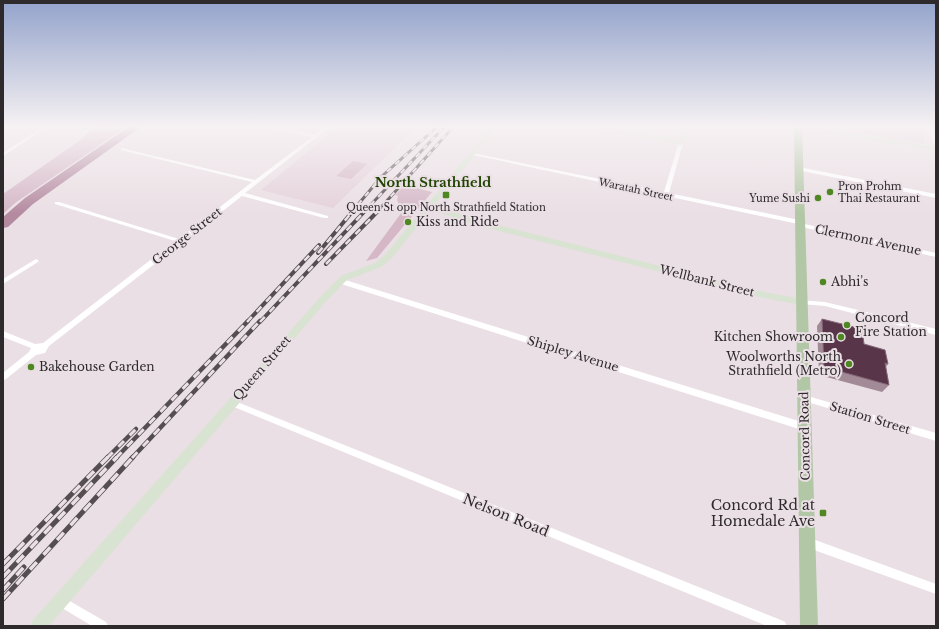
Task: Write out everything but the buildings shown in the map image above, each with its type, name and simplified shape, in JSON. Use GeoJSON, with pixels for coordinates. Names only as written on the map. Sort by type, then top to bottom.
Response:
{"type":"FeatureCollection","features":[{"type":"Feature","properties":{"kind":"main road","name":"Concord Road"},"geometry":{"type":"LineString","coordinates":[[798,155],[809,626]]}},
{"type":"Feature","properties":{"kind":"street"},"geometry":{"type":"LineString","coordinates":[[149,155],[257,182]]}},
{"type":"Feature","properties":{"kind":"street","name":"George Street"},"geometry":{"type":"LineString","coordinates":[[35,350],[44,345],[291,155]]}},
{"type":"Feature","properties":{"kind":"street","name":"Queen Street"},"geometry":{"type":"LineString","coordinates":[[39,626],[298,327],[340,281],[384,261],[472,155]]}},
{"type":"Feature","properties":{"kind":"street","name":"Waratah Street"},"geometry":{"type":"LineString","coordinates":[[479,155],[799,223]]}},
{"type":"Feature","properties":{"kind":"street"},"geometry":{"type":"LineString","coordinates":[[666,195],[677,155]]}},
{"type":"Feature","properties":{"kind":"street"},"geometry":{"type":"LineString","coordinates":[[799,169],[936,195]]}},
{"type":"Feature","properties":{"kind":"street"},"geometry":{"type":"LineString","coordinates":[[241,194],[326,217]]}},
{"type":"Feature","properties":{"kind":"street"},"geometry":{"type":"LineString","coordinates":[[57,203],[180,241]]}},
{"type":"Feature","properties":{"kind":"street","name":"Wellbank Street"},"geometry":{"type":"LineString","coordinates":[[429,208],[442,210],[479,223]]}},
{"type":"Feature","properties":{"kind":"street","name":"Wellbank Street"},"geometry":{"type":"LineString","coordinates":[[429,208],[479,223],[759,294],[802,302],[825,304],[936,332]]}},
{"type":"Feature","properties":{"kind":"street","name":"Clermont Avenue"},"geometry":{"type":"LineString","coordinates":[[799,223],[936,255]]}},
{"type":"Feature","properties":{"kind":"street"},"geometry":{"type":"LineString","coordinates":[[3,282],[36,261]]}},
{"type":"Feature","properties":{"kind":"street","name":"Shipley Avenue"},"geometry":{"type":"LineString","coordinates":[[340,281],[805,427]]}},
{"type":"Feature","properties":{"kind":"street"},"geometry":{"type":"LineString","coordinates":[[3,334],[35,350],[3,377]]}},
{"type":"Feature","properties":{"kind":"street","name":"Station Street"},"geometry":{"type":"LineString","coordinates":[[804,398],[936,437]]}},
{"type":"Feature","properties":{"kind":"street","name":"Nelson Road"},"geometry":{"type":"LineString","coordinates":[[232,403],[780,626]]}},
{"type":"Feature","properties":{"kind":"street"},"geometry":{"type":"LineString","coordinates":[[807,542],[936,589]]}},
{"type":"Feature","properties":{"kind":"street"},"geometry":{"type":"LineString","coordinates":[[61,601],[102,626]]}},
{"type":"Feature","properties":{"kind":"shaded area"},"geometry":{"type":"Polygon","coordinates":[[[58,155],[85,155],[15,203],[3,214],[3,194],[58,155]]]}},
{"type":"Feature","properties":{"kind":"shaded area"},"geometry":{"type":"Polygon","coordinates":[[[303,155],[387,155],[333,208],[261,190],[303,155]]]}},
{"type":"Feature","properties":{"kind":"shaded area"},"geometry":{"type":"Polygon","coordinates":[[[353,161],[367,164],[351,179],[336,176],[353,161]]]}},
{"type":"Feature","properties":{"kind":"shaded area"},"geometry":{"type":"Polygon","coordinates":[[[405,185],[432,192],[377,258],[366,261],[402,212],[397,200],[398,196],[395,195],[405,185]]]}},
{"type":"Feature","properties":{"kind":"waterway"},"geometry":{"type":"LineString","coordinates":[[3,224],[29,201],[95,155]]}},
{"type":"Feature","properties":{"kind":"railway"},"geometry":{"type":"LineString","coordinates":[[351,213],[381,177],[405,155]]}},
{"type":"Feature","properties":{"kind":"railway"},"geometry":{"type":"LineString","coordinates":[[363,213],[417,155]]}},
{"type":"Feature","properties":{"kind":"railway"},"geometry":{"type":"LineString","coordinates":[[376,213],[428,155]]}},
{"type":"Feature","properties":{"kind":"railway"},"geometry":{"type":"LineString","coordinates":[[318,253],[352,212]]}},
{"type":"Feature","properties":{"kind":"railway"},"geometry":{"type":"LineString","coordinates":[[260,322],[364,212]]}},
{"type":"Feature","properties":{"kind":"railway"},"geometry":{"type":"LineString","coordinates":[[326,264],[377,212]]}},
{"type":"Feature","properties":{"kind":"railway"},"geometry":{"type":"LineString","coordinates":[[247,322],[319,245]]}},
{"type":"Feature","properties":{"kind":"railway"},"geometry":{"type":"LineString","coordinates":[[116,458],[248,321]]}},
{"type":"Feature","properties":{"kind":"railway"},"geometry":{"type":"LineString","coordinates":[[132,458],[260,321]]}},
{"type":"Feature","properties":{"kind":"railway"},"geometry":{"type":"LineString","coordinates":[[108,457],[136,429]]}},
{"type":"Feature","properties":{"kind":"railway"},"geometry":{"type":"LineString","coordinates":[[3,564],[108,457]]}},
{"type":"Feature","properties":{"kind":"railway"},"geometry":{"type":"LineString","coordinates":[[3,577],[117,457]]}},
{"type":"Feature","properties":{"kind":"railway"},"geometry":{"type":"LineString","coordinates":[[3,599],[133,457]]}},
{"type":"Feature","properties":{"kind":"railway"},"geometry":{"type":"LineString","coordinates":[[3,590],[24,567]]}},
{"type":"Feature","properties":{"kind":"place","name":"Pron Prohm Thai Restaurant"},"geometry":{"type":"Point","coordinates":[830,192]}},
{"type":"Feature","properties":{"kind":"place","name":"Queen St opp North Strathfield Station"},"geometry":{"type":"Point","coordinates":[446,195]}},
{"type":"Feature","properties":{"kind":"place","name":"Yume Sushi"},"geometry":{"type":"Point","coordinates":[818,198]}},
{"type":"Feature","properties":{"kind":"place","name":"Kiss and Ride"},"geometry":{"type":"Point","coordinates":[408,222]}},
{"type":"Feature","properties":{"kind":"place","name":"Abhi's"},"geometry":{"type":"Point","coordinates":[823,282]}},
{"type":"Feature","properties":{"kind":"place","name":"Concord Fire Station"},"geometry":{"type":"Point","coordinates":[847,325]}},
{"type":"Feature","properties":{"kind":"place","name":"Kitchen Showroom"},"geometry":{"type":"Point","coordinates":[841,337]}},
{"type":"Feature","properties":{"kind":"place","name":"Woolworths North Strathfield (Metro)"},"geometry":{"type":"Point","coordinates":[849,364]}},
{"type":"Feature","properties":{"kind":"place","name":"Bakehouse Garden"},"geometry":{"type":"Point","coordinates":[31,367]}},
{"type":"Feature","properties":{"kind":"place","name":"Concord Rd at Homedale Ave"},"geometry":{"type":"Point","coordinates":[823,513]}},
{"type":"Feature","properties":{"kind":"district","name":"North Strathfield"},"geometry":{"type":"Point","coordinates":[433,182]}}]}
